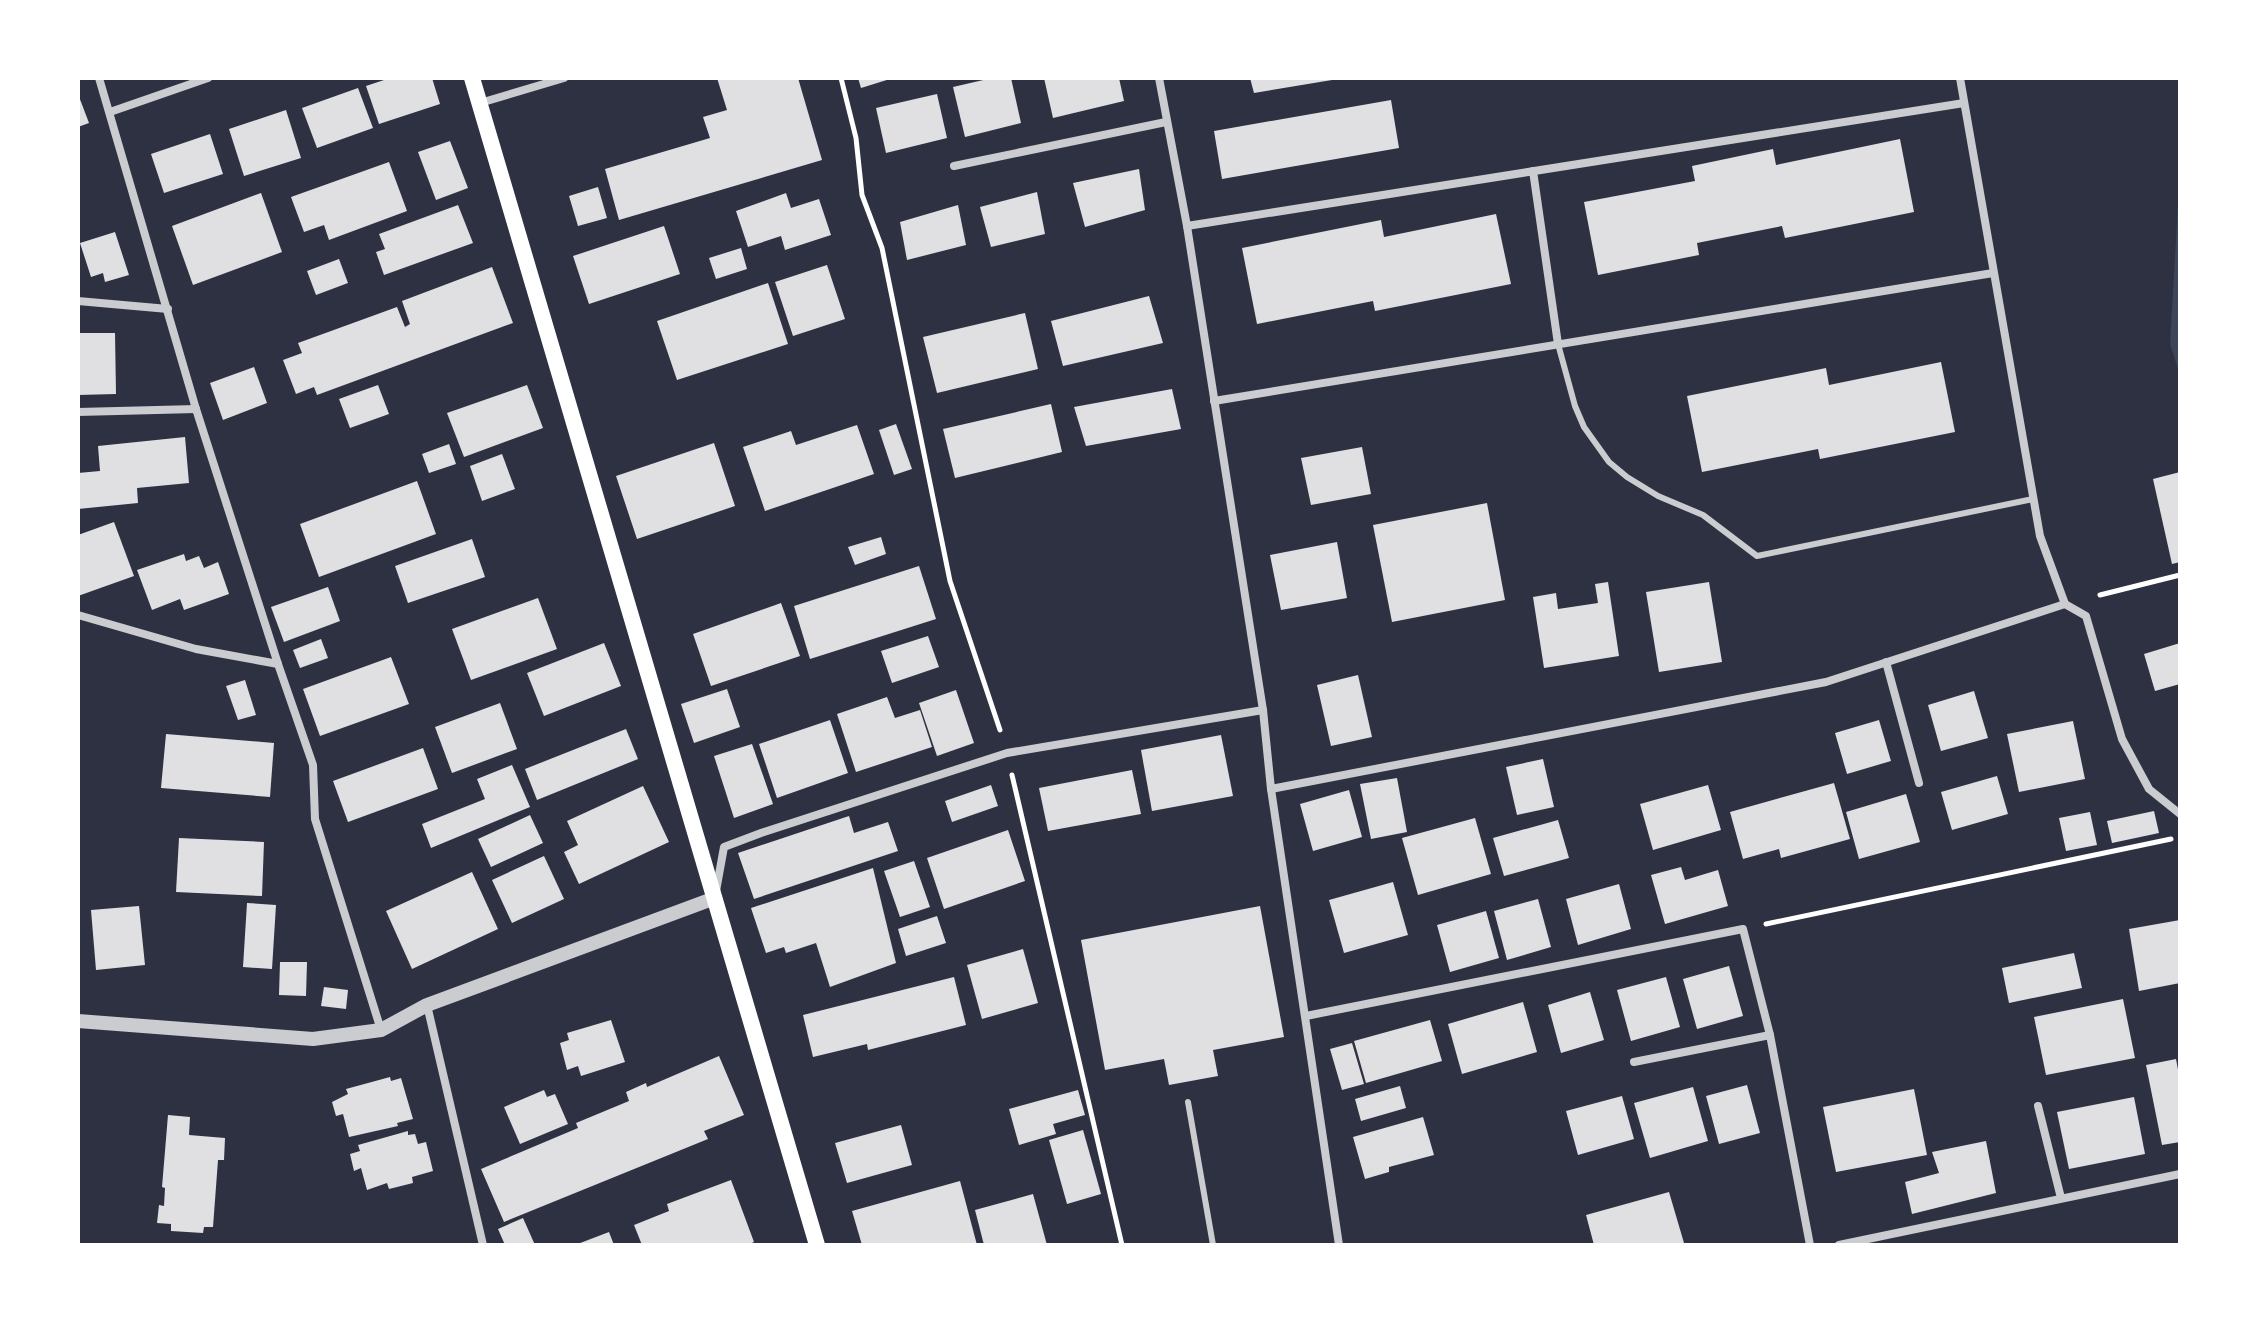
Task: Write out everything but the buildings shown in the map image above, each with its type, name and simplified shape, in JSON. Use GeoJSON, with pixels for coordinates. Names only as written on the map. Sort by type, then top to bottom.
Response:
{"type":"FeatureCollection","features":[{"type":"Feature","properties":{"kind":"main road"},"geometry":{"type":"LineString","coordinates":[[472,78],[817,1245]]}},
{"type":"Feature","properties":{"kind":"street"},"geometry":{"type":"LineString","coordinates":[[99,78],[196,409],[313,765],[315,819],[381,1030]]}},
{"type":"Feature","properties":{"kind":"street"},"geometry":{"type":"LineString","coordinates":[[110,112],[208,78]]}},
{"type":"Feature","properties":{"kind":"street"},"geometry":{"type":"LineString","coordinates":[[480,103],[564,78]]}},
{"type":"Feature","properties":{"kind":"street"},"geometry":{"type":"LineString","coordinates":[[1159,78],[1187,226],[1263,710],[1271,789],[1339,1245]]}},
{"type":"Feature","properties":{"kind":"street"},"geometry":{"type":"LineString","coordinates":[[1960,78],[2040,536],[2065,604],[2086,616],[2122,739],[2149,789],[2180,814]]}},
{"type":"Feature","properties":{"kind":"street"},"geometry":{"type":"LineString","coordinates":[[1187,226],[1964,103]]}},
{"type":"Feature","properties":{"kind":"street"},"geometry":{"type":"LineString","coordinates":[[954,166],[1166,122]]}},
{"type":"Feature","properties":{"kind":"street"},"geometry":{"type":"LineString","coordinates":[[1533,171],[1558,344]]}},
{"type":"Feature","properties":{"kind":"street"},"geometry":{"type":"LineString","coordinates":[[1214,401],[1993,273]]}},
{"type":"Feature","properties":{"kind":"street"},"geometry":{"type":"LineString","coordinates":[[78,301],[168,309]]}},
{"type":"Feature","properties":{"kind":"street"},"geometry":{"type":"LineString","coordinates":[[78,412],[196,409]]}},
{"type":"Feature","properties":{"kind":"street"},"geometry":{"type":"LineString","coordinates":[[1271,789],[1826,682],[2065,604]]}},
{"type":"Feature","properties":{"kind":"street"},"geometry":{"type":"LineString","coordinates":[[78,615],[196,649],[278,664]]}},
{"type":"Feature","properties":{"kind":"street"},"geometry":{"type":"LineString","coordinates":[[1886,662],[1919,783]]}},
{"type":"Feature","properties":{"kind":"street"},"geometry":{"type":"LineString","coordinates":[[78,1021],[313,1039],[381,1030],[427,1005],[715,898],[724,847],[1007,753],[1263,710]]}},
{"type":"Feature","properties":{"kind":"street"},"geometry":{"type":"LineString","coordinates":[[1306,1016],[1743,929],[1770,1035],[1810,1245]]}},
{"type":"Feature","properties":{"kind":"street"},"geometry":{"type":"LineString","coordinates":[[427,1005],[483,1245]]}},
{"type":"Feature","properties":{"kind":"street"},"geometry":{"type":"LineString","coordinates":[[1634,1062],[1770,1035]]}},
{"type":"Feature","properties":{"kind":"street"},"geometry":{"type":"LineString","coordinates":[[2038,1106],[2061,1198]]}},
{"type":"Feature","properties":{"kind":"street"},"geometry":{"type":"LineString","coordinates":[[1839,1245],[2180,1174]]}},
{"type":"Feature","properties":{"kind":"lane"},"geometry":{"type":"LineString","coordinates":[[1558,344],[1584,427],[1609,462],[1658,496],[1703,515],[1757,556],[2033,499]]}},
{"type":"Feature","properties":{"kind":"lane"},"geometry":{"type":"LineString","coordinates":[[1188,1102],[1213,1245]]}},
{"type":"Feature","properties":{"kind":"path"},"geometry":{"type":"LineString","coordinates":[[841,78],[856,138],[862,195],[882,248],[950,581],[1007,753],[1122,1245]]}},
{"type":"Feature","properties":{"kind":"path"},"geometry":{"type":"LineString","coordinates":[[2065,604],[2180,575]]}},
{"type":"Feature","properties":{"kind":"path"},"geometry":{"type":"LineString","coordinates":[[1743,929],[2180,837]]}},
{"type":"Feature","properties":{"kind":"shaded area"},"geometry":{"type":"Polygon","coordinates":[[[2180,169],[2180,375],[2170,344],[2180,169]]]}}]}
